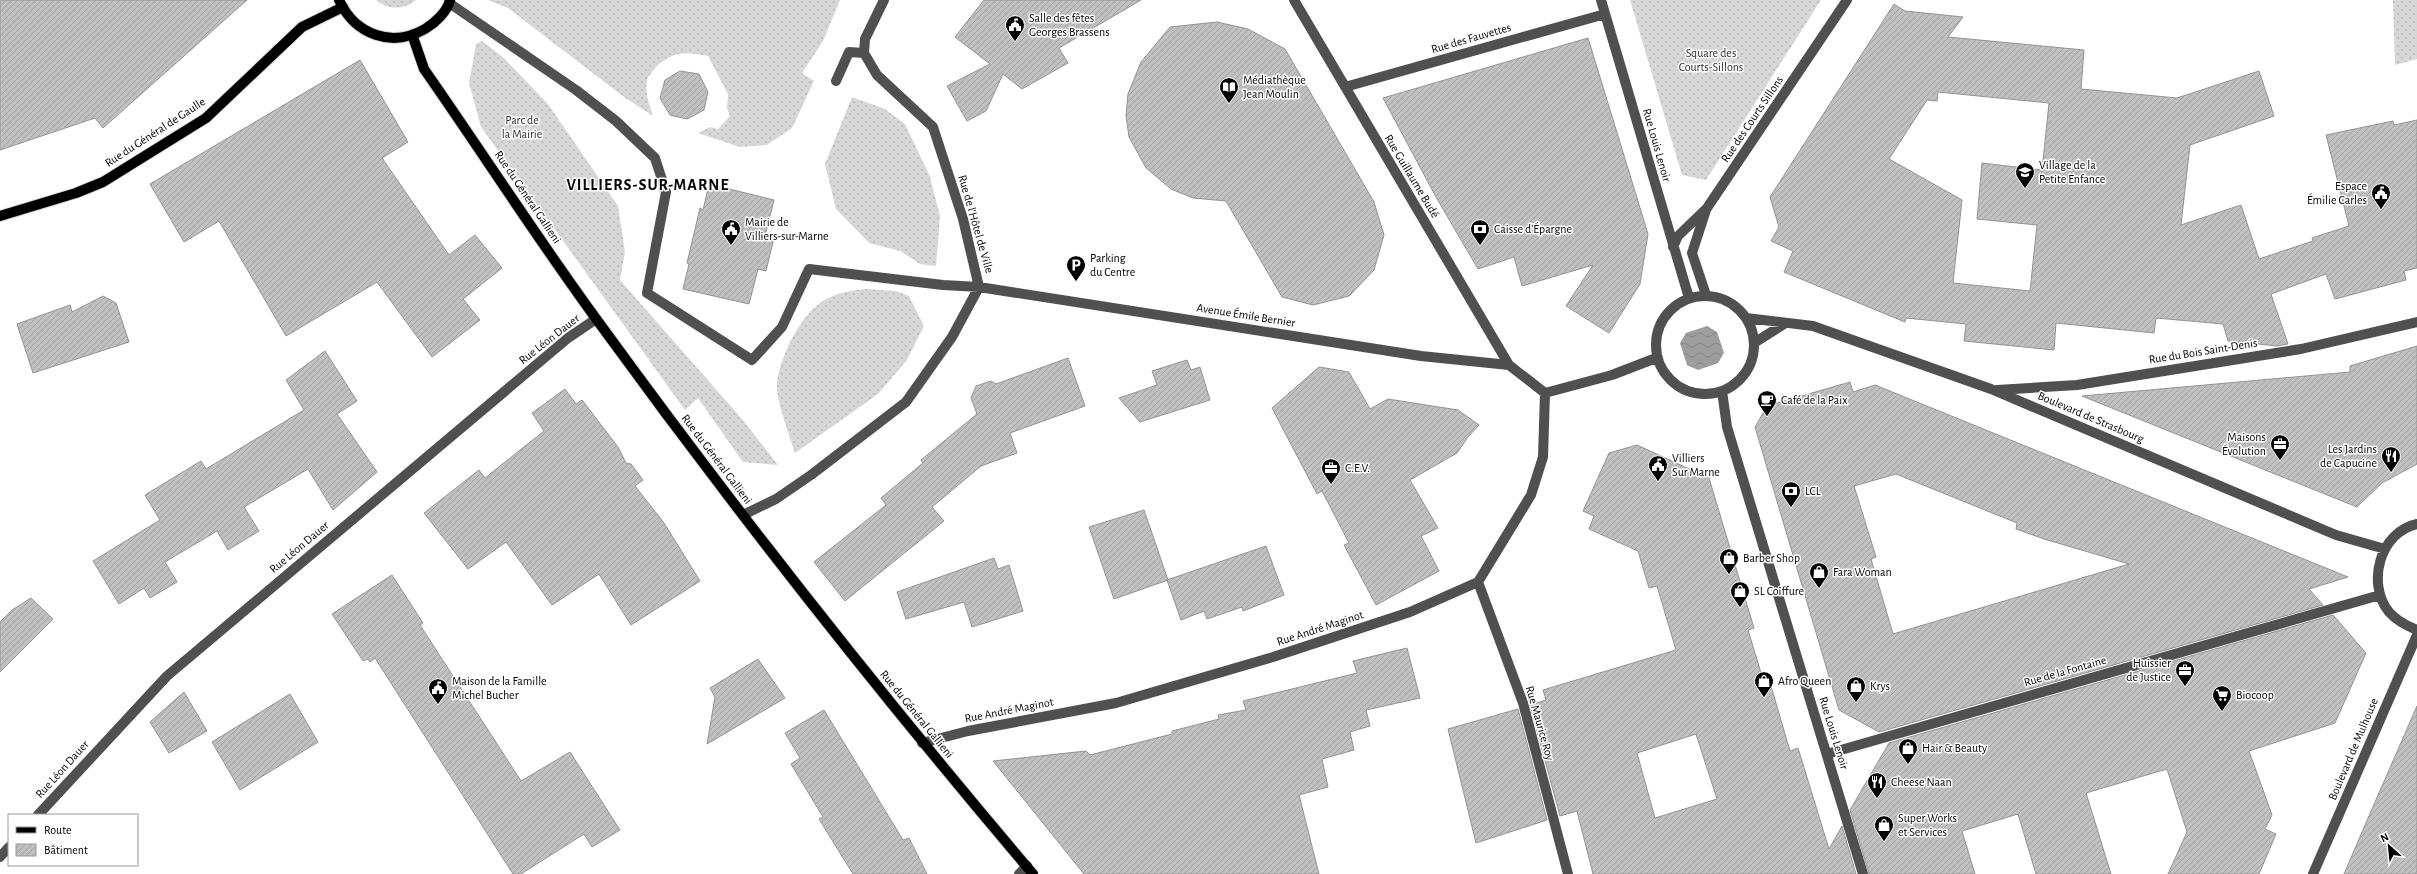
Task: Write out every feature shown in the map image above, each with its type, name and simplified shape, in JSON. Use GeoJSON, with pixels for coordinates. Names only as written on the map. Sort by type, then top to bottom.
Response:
{"type":"FeatureCollection","features":[{"type":"Feature","properties":{"kind":"main road"},"geometry":{"type":"LineString","coordinates":[[341,4],[360,28],[376,36],[394,40],[413,36],[435,24],[450,2]]}},
{"type":"Feature","properties":{"kind":"main road","name":"Rue du Général de Gaulle"},"geometry":{"type":"LineString","coordinates":[[0,216],[76,193],[103,182],[206,118],[302,27],[341,4]]}},
{"type":"Feature","properties":{"kind":"main road","name":"Rue du Général Gallieni"},"geometry":{"type":"LineString","coordinates":[[413,36],[424,69],[596,319],[743,515],[922,742],[1030,870]]}},
{"type":"Feature","properties":{"kind":"street"},"geometry":{"type":"LineString","coordinates":[[836,81],[849,52],[864,53],[865,39],[884,0]]}},
{"type":"Feature","properties":{"kind":"street","name":"Rue Guillaume Budé"},"geometry":{"type":"LineString","coordinates":[[1294,0],[1509,365]]}},
{"type":"Feature","properties":{"kind":"street","name":"Rue Louis Lenoir"},"geometry":{"type":"LineString","coordinates":[[1601,0],[1689,298]]}},
{"type":"Feature","properties":{"kind":"street","name":"Rue des Courts Sillons"},"geometry":{"type":"LineString","coordinates":[[1673,247],[1678,236],[1707,208],[1847,0]]}},
{"type":"Feature","properties":{"kind":"street","name":"Avenue Émile Bernier"},"geometry":{"type":"LineString","coordinates":[[450,2],[576,90],[616,120],[656,158],[666,192],[647,293],[752,360],[782,327],[810,270],[979,286],[1421,356],[1509,365]]}},
{"type":"Feature","properties":{"kind":"street","name":"Rue des Fauvettes"},"geometry":{"type":"LineString","coordinates":[[1345,87],[1605,14]]}},
{"type":"Feature","properties":{"kind":"street","name":"Rue de l'Hôtel de Ville"},"geometry":{"type":"LineString","coordinates":[[743,515],[776,499],[805,479],[906,402],[952,337],[979,286],[963,219],[933,127],[877,75],[864,53]]}},
{"type":"Feature","properties":{"kind":"street"},"geometry":{"type":"LineString","coordinates":[[1706,295],[1692,253],[1707,208]]}},
{"type":"Feature","properties":{"kind":"street"},"geometry":{"type":"LineString","coordinates":[[1706,295],[1722,298],[1736,306],[1746,318],[1752,330],[1754,343],[1752,358],[1746,372],[1735,384],[1722,391],[1706,394],[1689,392],[1675,385],[1663,372],[1656,358],[1655,343],[1657,328],[1665,315],[1676,304],[1689,298],[1706,295]]}},
{"type":"Feature","properties":{"kind":"street","name":"Boulevard de Strasbourg"},"geometry":{"type":"LineString","coordinates":[[1746,318],[1762,318],[1784,324],[1813,326],[1992,390],[2336,535],[2385,549]]}},
{"type":"Feature","properties":{"kind":"street","name":"Rue Léon Dauer"},"geometry":{"type":"LineString","coordinates":[[39,814],[167,676],[568,338],[596,319]]}},
{"type":"Feature","properties":{"kind":"street","name":"Rue du Bois Saint-Denis"},"geometry":{"type":"LineString","coordinates":[[1992,390],[2085,384],[2301,348],[2417,322]]}},
{"type":"Feature","properties":{"kind":"street"},"geometry":{"type":"LineString","coordinates":[[1754,343],[1784,324]]}},
{"type":"Feature","properties":{"kind":"street"},"geometry":{"type":"LineString","coordinates":[[1545,393],[1612,375],[1656,358]]}},
{"type":"Feature","properties":{"kind":"street"},"geometry":{"type":"LineString","coordinates":[[1509,365],[1545,393]]}},
{"type":"Feature","properties":{"kind":"street","name":"Rue Louis Lenoir"},"geometry":{"type":"LineString","coordinates":[[1722,391],[1727,427],[1863,874]]}},
{"type":"Feature","properties":{"kind":"street"},"geometry":{"type":"LineString","coordinates":[[1478,582],[1531,495],[1543,457],[1545,393]]}},
{"type":"Feature","properties":{"kind":"street"},"geometry":{"type":"LineString","coordinates":[[2417,524],[2396,535],[2385,549],[2378,564],[2377,579],[2380,595],[2389,611],[2402,624],[2417,630]]}},
{"type":"Feature","properties":{"kind":"street","name":"Rue André Maginot"},"geometry":{"type":"LineString","coordinates":[[922,742],[968,731],[1116,703],[1176,686],[1273,657],[1410,612],[1478,582]]}},
{"type":"Feature","properties":{"kind":"street","name":"Rue Maurice Roy"},"geometry":{"type":"LineString","coordinates":[[1478,582],[1523,703],[1568,874]]}},
{"type":"Feature","properties":{"kind":"street","name":"Rue de la Fontaine"},"geometry":{"type":"LineString","coordinates":[[1827,754],[2380,595]]}},
{"type":"Feature","properties":{"kind":"street","name":"Boulevard de Mulhouse"},"geometry":{"type":"LineString","coordinates":[[2313,874],[2417,635]]}},
{"type":"Feature","properties":{"kind":"street"},"geometry":{"type":"LineString","coordinates":[[0,857],[8,848]]}},
{"type":"Feature","properties":{"kind":"street"},"geometry":{"type":"LineString","coordinates":[[1019,874],[1030,870]]}},
{"type":"Feature","properties":{"kind":"green space"},"geometry":{"type":"Polygon","coordinates":[[[376,0],[416,0],[406,6],[396,8],[386,6],[376,0]]]}},
{"type":"Feature","properties":{"kind":"green space"},"geometry":{"type":"Polygon","coordinates":[[[488,0],[840,0],[823,41],[802,73],[814,81],[792,128],[767,145],[740,147],[698,133],[710,127],[718,129],[730,116],[727,108],[728,94],[708,56],[693,53],[679,54],[666,59],[654,69],[648,79],[647,85],[648,98],[653,116],[624,97],[508,8],[488,0]]]}},
{"type":"Feature","properties":{"kind":"green space","name":"Square des Courts-Sillons"},"geometry":{"type":"Polygon","coordinates":[[[1630,0],[1821,0],[1706,180],[1682,175],[1630,0]]]}},
{"type":"Feature","properties":{"kind":"green space"},"geometry":{"type":"Polygon","coordinates":[[[2393,0],[2417,0],[2417,59],[2395,65],[2393,0]]]}},
{"type":"Feature","properties":{"kind":"green space","name":"Parc de la Mairie"},"geometry":{"type":"Polygon","coordinates":[[[482,41],[504,58],[548,104],[618,206],[625,252],[620,280],[742,419],[778,465],[743,462],[698,398],[685,410],[481,127],[469,83],[476,44],[482,41]]]}},
{"type":"Feature","properties":{"kind":"green space"},"geometry":{"type":"Polygon","coordinates":[[[852,97],[885,109],[905,124],[930,177],[940,216],[936,266],[920,264],[900,251],[869,243],[836,209],[825,164],[852,97]]]}},
{"type":"Feature","properties":{"kind":"green space"},"geometry":{"type":"Polygon","coordinates":[[[867,289],[896,291],[909,296],[924,326],[907,360],[878,394],[795,453],[781,410],[777,388],[778,377],[785,353],[797,329],[804,319],[820,303],[843,293],[867,289]]]}},
{"type":"Feature","properties":{"kind":"water"},"geometry":{"type":"Polygon","coordinates":[[[1707,326],[1717,332],[1724,353],[1718,363],[1698,370],[1687,365],[1680,343],[1686,333],[1707,326]]]}},
{"type":"Feature","properties":{"kind":"building"},"geometry":{"type":"Polygon","coordinates":[[[0,0],[247,0],[103,128],[95,118],[0,150],[0,0]]]}},
{"type":"Feature","properties":{"kind":"building","name":"Salle des fêtes Georges Brassens"},"geometry":{"type":"Polygon","coordinates":[[[984,0],[1141,0],[1059,48],[1068,63],[1022,89],[1003,74],[986,111],[967,121],[947,86],[990,64],[955,37],[984,0]]]}},
{"type":"Feature","properties":{"kind":"building"},"geometry":{"type":"Polygon","coordinates":[[[1894,4],[1905,11],[1963,17],[1948,37],[2084,50],[2081,89],[2177,98],[2259,71],[2274,116],[2190,145],[2181,225],[2241,205],[2259,259],[2313,241],[2312,238],[2349,226],[2326,135],[2393,121],[2394,125],[2417,120],[2417,268],[2404,271],[2406,280],[2335,299],[2326,274],[2271,294],[2288,344],[2277,346],[2228,341],[2223,324],[2156,318],[2154,333],[2056,323],[2054,350],[1964,341],[1966,324],[1906,318],[1905,322],[1784,272],[1793,251],[1771,241],[1779,227],[1770,197],[1894,4]],[[1938,92],[1937,101],[1927,100],[1889,159],[1962,200],[1953,283],[2030,291],[2037,225],[1977,219],[1982,163],[2042,170],[2049,103],[1938,92]]]}},
{"type":"Feature","properties":{"kind":"building"},"geometry":{"type":"Polygon","coordinates":[[[1217,22],[1248,29],[1285,49],[1374,202],[1384,235],[1374,270],[1349,296],[1313,305],[1282,297],[1226,201],[1193,198],[1171,189],[1146,168],[1129,137],[1126,116],[1128,94],[1141,62],[1170,27],[1217,22]]]}},
{"type":"Feature","properties":{"kind":"building"},"geometry":{"type":"Polygon","coordinates":[[[1588,38],[1648,234],[1640,284],[1609,333],[1566,306],[1593,265],[1522,286],[1514,257],[1478,269],[1436,197],[1383,98],[1588,38]]]}},
{"type":"Feature","properties":{"kind":"building"},"geometry":{"type":"Polygon","coordinates":[[[360,60],[408,142],[382,158],[449,255],[475,235],[502,268],[463,299],[480,320],[432,357],[377,282],[286,336],[219,221],[184,242],[150,184],[360,60]]]}},
{"type":"Feature","properties":{"kind":"building"},"geometry":{"type":"Polygon","coordinates":[[[680,71],[699,74],[708,92],[704,110],[687,119],[670,115],[660,98],[665,80],[680,71]]]}},
{"type":"Feature","properties":{"kind":"building","name":"Mairie de Villiers-sur-Marne"},"geometry":{"type":"Polygon","coordinates":[[[709,184],[774,200],[765,236],[774,238],[766,271],[758,269],[749,304],[683,289],[689,264],[687,263],[700,208],[703,210],[709,184]]]}},
{"type":"Feature","properties":{"kind":"building"},"geometry":{"type":"Polygon","coordinates":[[[103,296],[116,303],[129,342],[33,373],[17,324],[70,305],[72,312],[103,296]]]}},
{"type":"Feature","properties":{"kind":"building"},"geometry":{"type":"Polygon","coordinates":[[[2417,346],[2417,464],[2382,483],[2357,507],[2082,396],[2350,372],[2350,366],[2417,346]]]}},
{"type":"Feature","properties":{"kind":"building"},"geometry":{"type":"Polygon","coordinates":[[[325,351],[357,401],[337,414],[377,472],[333,510],[308,469],[244,507],[259,531],[228,550],[217,531],[165,562],[177,582],[150,598],[144,588],[119,604],[93,561],[160,520],[145,495],[201,461],[206,469],[304,410],[286,380],[325,351]]]}},
{"type":"Feature","properties":{"kind":"building"},"geometry":{"type":"Polygon","coordinates":[[[1068,358],[1085,406],[1010,433],[1017,453],[981,466],[932,507],[944,521],[845,601],[814,562],[886,505],[881,498],[923,463],[921,460],[977,414],[971,398],[976,386],[991,381],[996,384],[1068,358]]]}},
{"type":"Feature","properties":{"kind":"building"},"geometry":{"type":"Polygon","coordinates":[[[1187,360],[1191,370],[1200,367],[1210,400],[1140,422],[1119,398],[1157,385],[1152,371],[1187,360]]]}},
{"type":"Feature","properties":{"kind":"building","name":"C.E.V."},"geometry":{"type":"Polygon","coordinates":[[[1319,367],[1349,372],[1370,409],[1388,399],[1458,410],[1479,425],[1468,437],[1457,453],[1410,480],[1438,528],[1421,536],[1439,571],[1376,605],[1344,545],[1349,543],[1322,491],[1317,494],[1272,408],[1319,367]]]}},
{"type":"Feature","properties":{"kind":"building"},"geometry":{"type":"Polygon","coordinates":[[[1850,382],[1853,392],[1875,385],[2348,577],[2309,589],[2323,605],[1879,732],[1839,710],[1755,427],[1767,406],[1850,382]],[[1896,474],[1854,486],[1876,557],[1871,559],[1893,634],[2129,564],[2044,539],[2016,529],[2017,523],[1896,474]]]}},
{"type":"Feature","properties":{"kind":"building"},"geometry":{"type":"Polygon","coordinates":[[[565,389],[576,404],[582,400],[618,447],[626,463],[631,464],[643,480],[635,486],[664,523],[700,581],[631,625],[599,574],[552,605],[506,542],[468,569],[424,513],[479,470],[485,478],[544,431],[532,413],[565,389]]]}},
{"type":"Feature","properties":{"kind":"building"},"geometry":{"type":"Polygon","coordinates":[[[1637,445],[1709,478],[1754,628],[1748,630],[1765,686],[1771,686],[1790,751],[1798,748],[1829,849],[1842,826],[1856,874],[1593,874],[1577,811],[1560,816],[1530,705],[1546,700],[1543,690],[1676,650],[1657,586],[1649,588],[1638,551],[1589,529],[1594,516],[1583,511],[1609,453],[1637,445]],[[1696,734],[1637,753],[1655,818],[1717,799],[1696,734]]]}},
{"type":"Feature","properties":{"kind":"building"},"geometry":{"type":"Polygon","coordinates":[[[1144,510],[1168,580],[1114,599],[1089,527],[1144,510]]]}},
{"type":"Feature","properties":{"kind":"building"},"geometry":{"type":"Polygon","coordinates":[[[1266,546],[1284,595],[1243,611],[1242,607],[1207,619],[1204,611],[1181,620],[1167,580],[1266,546]]]}},
{"type":"Feature","properties":{"kind":"building"},"geometry":{"type":"Polygon","coordinates":[[[994,558],[998,569],[1009,565],[1023,611],[972,627],[964,602],[906,619],[897,592],[994,558]]]}},
{"type":"Feature","properties":{"kind":"building"},"geometry":{"type":"Polygon","coordinates":[[[392,575],[423,623],[420,625],[521,781],[570,752],[620,830],[592,847],[584,834],[521,874],[513,874],[375,658],[370,662],[368,659],[363,661],[332,614],[392,575]]]}},
{"type":"Feature","properties":{"kind":"building"},"geometry":{"type":"Polygon","coordinates":[[[31,598],[53,619],[0,672],[0,622],[12,610],[31,598]]]}},
{"type":"Feature","properties":{"kind":"building"},"geometry":{"type":"Polygon","coordinates":[[[2333,615],[2366,653],[2335,723],[2249,751],[2272,815],[2265,829],[2276,834],[2259,874],[2168,874],[2187,832],[2167,769],[2086,793],[2111,874],[2036,874],[2018,814],[1962,831],[1975,874],[1869,874],[1850,810],[1889,743],[2333,615]]]}},
{"type":"Feature","properties":{"kind":"building"},"geometry":{"type":"Polygon","coordinates":[[[1407,648],[1420,698],[1366,710],[1370,726],[1350,732],[1354,750],[1322,759],[1328,787],[1299,795],[1319,874],[1084,874],[993,761],[1086,751],[1090,755],[1172,734],[1172,731],[1219,719],[1218,715],[1246,710],[1243,701],[1357,673],[1353,661],[1407,648]]]}},
{"type":"Feature","properties":{"kind":"building"},"geometry":{"type":"Polygon","coordinates":[[[758,659],[785,698],[707,744],[715,697],[710,688],[758,659]]]}},
{"type":"Feature","properties":{"kind":"building"},"geometry":{"type":"Polygon","coordinates":[[[184,692],[207,731],[169,753],[150,722],[184,692]]]}},
{"type":"Feature","properties":{"kind":"building"},"geometry":{"type":"Polygon","coordinates":[[[290,694],[318,742],[240,790],[212,742],[290,694]]]}},
{"type":"Feature","properties":{"kind":"building"},"geometry":{"type":"Polygon","coordinates":[[[2417,706],[2417,874],[2344,874],[2375,802],[2417,706]]]}},
{"type":"Feature","properties":{"kind":"building"},"geometry":{"type":"Polygon","coordinates":[[[1518,709],[1547,820],[1476,843],[1448,729],[1518,709]]]}},
{"type":"Feature","properties":{"kind":"building"},"geometry":{"type":"Polygon","coordinates":[[[824,710],[903,840],[909,838],[927,874],[853,874],[819,819],[823,817],[791,764],[800,758],[785,733],[824,710]]]}},
{"type":"Feature","properties":{"kind":"place","name":"Salle des fêtes Georges Brassens"},"geometry":{"type":"Point","coordinates":[1015,42]}},
{"type":"Feature","properties":{"kind":"place","name":"Médiathèque Jean Moulin"},"geometry":{"type":"Point","coordinates":[1229,104]}},
{"type":"Feature","properties":{"kind":"place","name":"Village de la Petite Enfance"},"geometry":{"type":"Point","coordinates":[2025,189]}},
{"type":"Feature","properties":{"kind":"place","name":"Espace Émilie Carles"},"geometry":{"type":"Point","coordinates":[2381,210]}},
{"type":"Feature","properties":{"kind":"place","name":"Mairie de Villiers-sur-Marne"},"geometry":{"type":"Point","coordinates":[731,246]}},
{"type":"Feature","properties":{"kind":"place","name":"Caisse d'Épargne"},"geometry":{"type":"Point","coordinates":[1480,246]}},
{"type":"Feature","properties":{"kind":"place","name":"Parking du Centre"},"geometry":{"type":"Point","coordinates":[1076,282]}},
{"type":"Feature","properties":{"kind":"place","name":"Café de la Paix"},"geometry":{"type":"Point","coordinates":[1767,417]}},
{"type":"Feature","properties":{"kind":"place","name":"Maisons Évolution"},"geometry":{"type":"Point","coordinates":[2280,461]}},
{"type":"Feature","properties":{"kind":"place","name":"Les Jardins de Capucine"},"geometry":{"type":"Point","coordinates":[2391,473]}},
{"type":"Feature","properties":{"kind":"place","name":"Villiers Sur Marne"},"geometry":{"type":"Point","coordinates":[1658,482]}},
{"type":"Feature","properties":{"kind":"place","name":"C.E.V."},"geometry":{"type":"Point","coordinates":[1331,485]}},
{"type":"Feature","properties":{"kind":"place","name":"LCL"},"geometry":{"type":"Point","coordinates":[1791,508]}},
{"type":"Feature","properties":{"kind":"place","name":"Barber Shop"},"geometry":{"type":"Point","coordinates":[1729,575]}},
{"type":"Feature","properties":{"kind":"place","name":"Fara Woman"},"geometry":{"type":"Point","coordinates":[1819,589]}},
{"type":"Feature","properties":{"kind":"place","name":"SL Coiffure"},"geometry":{"type":"Point","coordinates":[1740,608]}},
{"type":"Feature","properties":{"kind":"place","name":"Huissier de Justice"},"geometry":{"type":"Point","coordinates":[2185,687]}},
{"type":"Feature","properties":{"kind":"place","name":"Afro Queen"},"geometry":{"type":"Point","coordinates":[1764,698]}},
{"type":"Feature","properties":{"kind":"place","name":"Krys"},"geometry":{"type":"Point","coordinates":[1856,703]}},
{"type":"Feature","properties":{"kind":"place","name":"Maison de la Famille Michel Bucher"},"geometry":{"type":"Point","coordinates":[438,705]}},
{"type":"Feature","properties":{"kind":"place","name":"Biocoop"},"geometry":{"type":"Point","coordinates":[2222,712]}},
{"type":"Feature","properties":{"kind":"place","name":"Hair & Beauty"},"geometry":{"type":"Point","coordinates":[1908,765]}},
{"type":"Feature","properties":{"kind":"place","name":"Cheese Naan"},"geometry":{"type":"Point","coordinates":[1877,799]}},
{"type":"Feature","properties":{"kind":"place","name":"Super Works et Services"},"geometry":{"type":"Point","coordinates":[1884,842]}},
{"type":"Feature","properties":{"kind":"district","name":"VILLIERS-SUR-MARNE"},"geometry":{"type":"Point","coordinates":[648,185]}}]}
